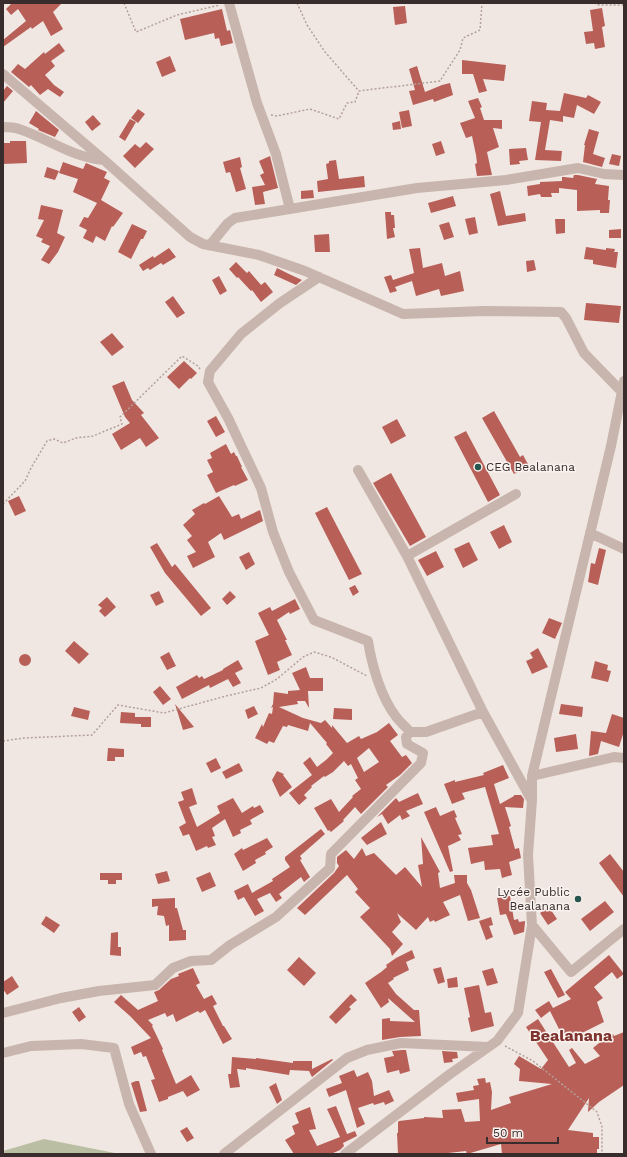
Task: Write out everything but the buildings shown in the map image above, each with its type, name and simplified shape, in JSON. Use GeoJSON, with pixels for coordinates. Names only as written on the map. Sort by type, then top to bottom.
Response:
{"type":"FeatureCollection","features":[{"type":"Feature","properties":{"kind":"street"},"geometry":{"type":"LineString","coordinates":[[225,4],[260,112],[276,154],[290,209]]}},
{"type":"Feature","properties":{"kind":"street"},"geometry":{"type":"LineString","coordinates":[[3,74],[104,160],[190,237],[203,244],[259,254],[319,277],[403,314],[484,311],[562,312],[584,353],[623,386],[590,533],[532,776],[532,800],[528,855],[532,924],[518,1013],[496,1041],[345,1154]]}},
{"type":"Feature","properties":{"kind":"street"},"geometry":{"type":"LineString","coordinates":[[3,127],[17,128],[61,148],[93,159],[104,160]]}},
{"type":"Feature","properties":{"kind":"street"},"geometry":{"type":"LineString","coordinates":[[210,245],[228,223],[236,218],[417,188],[506,180],[578,168],[604,174],[624,175]]}},
{"type":"Feature","properties":{"kind":"street"},"geometry":{"type":"LineString","coordinates":[[319,277],[280,303],[241,334],[210,371],[208,382],[228,418],[261,488],[273,532],[289,572],[314,620],[368,641],[378,683],[397,718],[410,732],[426,732],[483,712]]}},
{"type":"Feature","properties":{"kind":"street"},"geometry":{"type":"LineString","coordinates":[[358,470],[406,556],[483,712],[532,800]]}},
{"type":"Feature","properties":{"kind":"street"},"geometry":{"type":"LineString","coordinates":[[406,556],[516,494]]}},
{"type":"Feature","properties":{"kind":"street"},"geometry":{"type":"LineString","coordinates":[[590,533],[624,549]]}},
{"type":"Feature","properties":{"kind":"street"},"geometry":{"type":"LineString","coordinates":[[3,1013],[61,998],[99,991],[155,985],[173,968],[191,961],[211,960],[230,945],[276,917],[330,868],[331,854],[421,763],[423,753],[407,744],[406,737],[410,732]]}},
{"type":"Feature","properties":{"kind":"street"},"geometry":{"type":"LineString","coordinates":[[532,776],[614,757],[624,758]]}},
{"type":"Feature","properties":{"kind":"street"},"geometry":{"type":"LineString","coordinates":[[532,924],[571,972],[624,929]]}},
{"type":"Feature","properties":{"kind":"street"},"geometry":{"type":"LineString","coordinates":[[224,1154],[347,1058],[367,1050],[401,1043],[488,1047]]}},
{"type":"Feature","properties":{"kind":"street"},"geometry":{"type":"LineString","coordinates":[[3,1053],[31,1046],[81,1044],[114,1048],[129,1104],[151,1154]]}},
{"type":"Feature","properties":{"kind":"path"},"geometry":{"type":"LineString","coordinates":[[124,3],[136,32],[177,16],[225,4]]}},
{"type":"Feature","properties":{"kind":"path"},"geometry":{"type":"LineString","coordinates":[[297,3],[307,25],[325,52],[359,91]]}},
{"type":"Feature","properties":{"kind":"path"},"geometry":{"type":"LineString","coordinates":[[359,91],[440,81],[460,50],[463,38],[480,30],[482,3]]}},
{"type":"Feature","properties":{"kind":"path"},"geometry":{"type":"LineString","coordinates":[[594,3],[599,5],[624,5]]}},
{"type":"Feature","properties":{"kind":"path"},"geometry":{"type":"LineString","coordinates":[[260,112],[277,116],[310,109],[340,119],[347,103],[355,102],[359,91]]}},
{"type":"Feature","properties":{"kind":"path"},"geometry":{"type":"LineString","coordinates":[[3,504],[25,481],[47,441],[54,438],[63,443],[76,438],[93,436],[122,424],[120,417],[182,356],[198,366],[208,382]]}},
{"type":"Feature","properties":{"kind":"path"},"geometry":{"type":"LineString","coordinates":[[3,741],[24,738],[92,735],[118,706],[164,713],[261,688],[277,679],[303,657],[314,652],[331,657],[378,683]]}},
{"type":"Feature","properties":{"kind":"path"},"geometry":{"type":"LineString","coordinates":[[496,1041],[533,1061],[597,1112],[602,1127],[602,1154]]}},
{"type":"Feature","properties":{"kind":"green space"},"geometry":{"type":"Polygon","coordinates":[[[44,1139],[120,1154],[3,1154],[3,1151],[44,1139]]]}},
{"type":"Feature","properties":{"kind":"place","name":"CEG Bealanana"},"geometry":{"type":"Point","coordinates":[478,467]}},
{"type":"Feature","properties":{"kind":"place","name":"Lycée Public Bealanana"},"geometry":{"type":"Point","coordinates":[578,899]}},
{"type":"Feature","properties":{"kind":"district","name":"Bealanana"},"geometry":{"type":"Point","coordinates":[571,1035]}}]}
